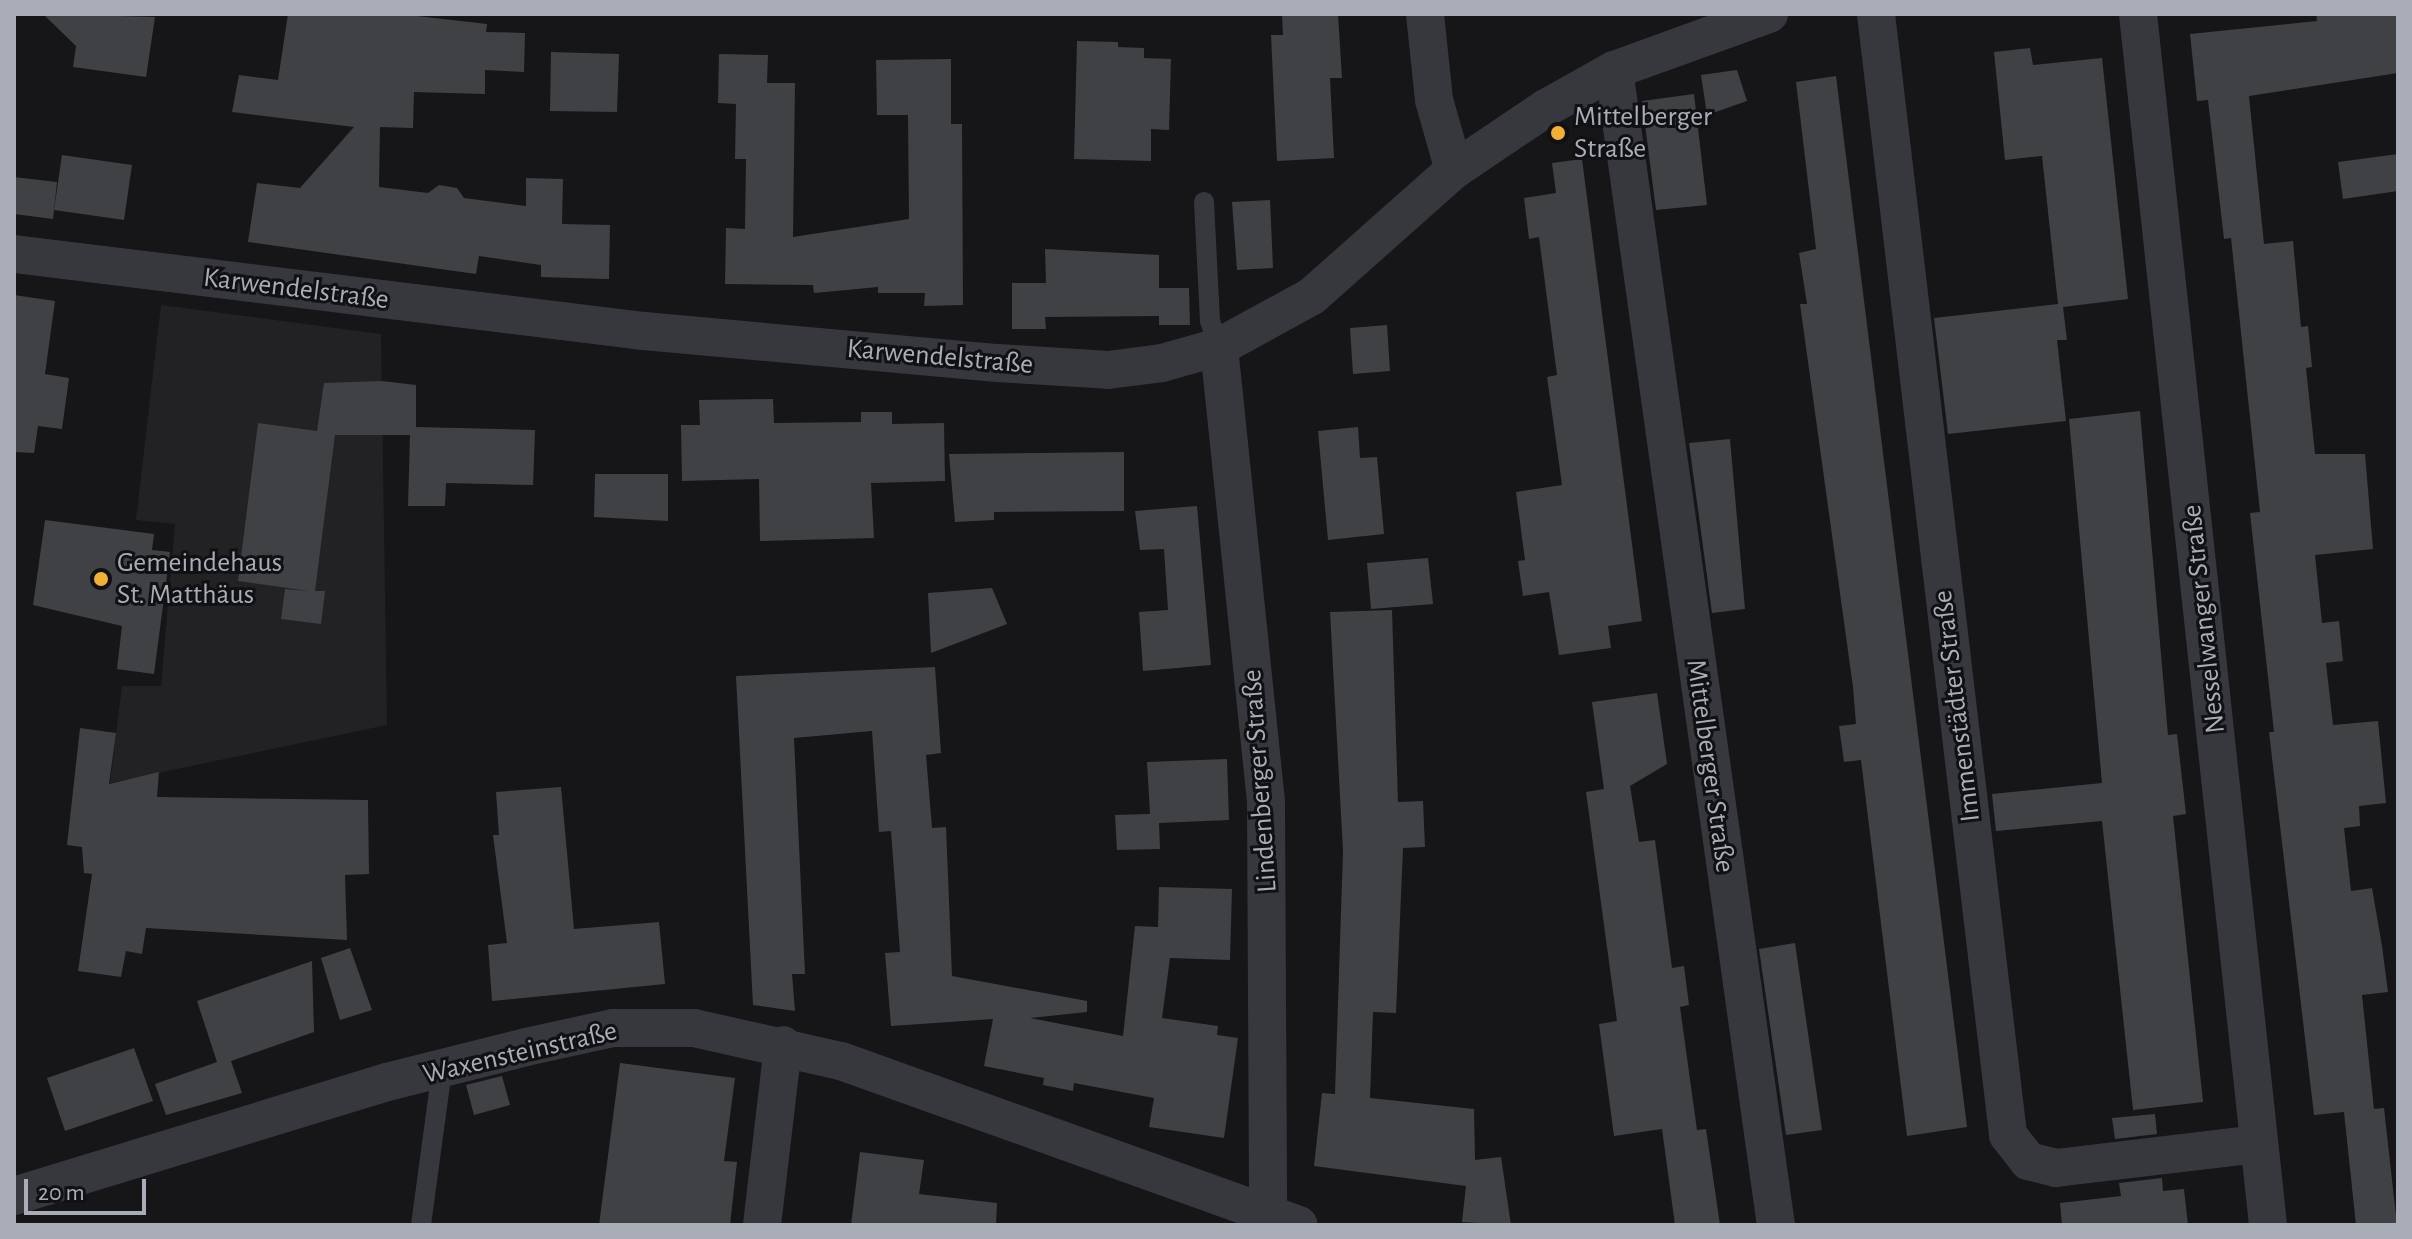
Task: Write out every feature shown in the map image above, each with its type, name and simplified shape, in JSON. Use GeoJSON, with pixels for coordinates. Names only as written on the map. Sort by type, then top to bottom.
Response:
{"type":"FeatureCollection","features":[{"type":"Feature","properties":{"kind":"street"},"geometry":{"type":"LineString","coordinates":[[1425,14],[1434,100],[1454,170]]}},
{"type":"Feature","properties":{"kind":"street","name":"Karwendelstraße"},"geometry":{"type":"LineString","coordinates":[[14,254],[644,331],[1108,370],[1219,347],[1312,296],[1454,170],[1614,70],[1769,14]]}},
{"type":"Feature","properties":{"kind":"street","name":"Immenstädter Straße"},"geometry":{"type":"LineString","coordinates":[[1876,14],[2008,1135],[2028,1161],[2056,1168],[2257,1144]]}},
{"type":"Feature","properties":{"kind":"street","name":"Nesselwanger Straße"},"geometry":{"type":"LineString","coordinates":[[2138,14],[2268,1225]]}},
{"type":"Feature","properties":{"kind":"street","name":"Mittelberger Straße"},"geometry":{"type":"LineString","coordinates":[[1614,70],[1776,1225]]}},
{"type":"Feature","properties":{"kind":"street","name":"Lindenberger Straße"},"geometry":{"type":"LineString","coordinates":[[1219,347],[1266,804],[1279,1222]]}},
{"type":"Feature","properties":{"kind":"street","name":"Waxensteinstraße"},"geometry":{"type":"LineString","coordinates":[[14,1196],[442,1070],[613,1028],[694,1028],[783,1045],[1279,1222]]}},
{"type":"Feature","properties":{"kind":"street"},"geometry":{"type":"LineString","coordinates":[[762,1225],[783,1045]]}},
{"type":"Feature","properties":{"kind":"lane"},"geometry":{"type":"LineString","coordinates":[[1204,202],[1210,321],[1219,347]]}},
{"type":"Feature","properties":{"kind":"lane"},"geometry":{"type":"LineString","coordinates":[[421,1225],[442,1070]]}},
{"type":"Feature","properties":{"kind":"shaded area"},"geometry":{"type":"Polygon","coordinates":[[[161,305],[381,334],[387,725],[110,783],[122,686],[161,686],[175,524],[136,520],[161,305]]]}},
{"type":"Feature","properties":{"kind":"building"},"geometry":{"type":"Polygon","coordinates":[[[43,14],[155,17],[146,77],[73,67],[76,46],[43,14]]]}},
{"type":"Feature","properties":{"kind":"building"},"geometry":{"type":"Polygon","coordinates":[[[288,14],[417,16],[487,24],[486,32],[525,33],[524,72],[485,70],[485,94],[414,92],[413,128],[380,127],[379,187],[428,193],[439,185],[457,188],[464,198],[526,206],[526,178],[563,179],[562,224],[610,225],[609,279],[541,277],[541,265],[479,256],[476,274],[248,242],[257,183],[300,188],[354,127],[232,112],[239,75],[278,80],[288,14]]]}},
{"type":"Feature","properties":{"kind":"building"},"geometry":{"type":"Polygon","coordinates":[[[1282,14],[1338,14],[1342,78],[1330,78],[1334,158],[1277,161],[1271,35],[1283,35],[1282,14]]]}},
{"type":"Feature","properties":{"kind":"building"},"geometry":{"type":"Polygon","coordinates":[[[2316,14],[2398,14],[2398,73],[2249,96],[2264,244],[2293,241],[2301,327],[2308,326],[2312,367],[2306,368],[2315,454],[2365,454],[2373,549],[2315,555],[2322,623],[2339,621],[2343,661],[2326,663],[2333,725],[2378,721],[2386,803],[2359,806],[2360,826],[2344,828],[2351,891],[2372,888],[2382,946],[2388,992],[2362,995],[2374,1109],[2384,1108],[2397,1225],[2356,1225],[2344,1112],[2314,1115],[2269,732],[2274,732],[2250,513],[2260,512],[2231,238],[2224,239],[2208,100],[2197,101],[2190,34],[2317,21],[2316,14]]]}},
{"type":"Feature","properties":{"kind":"building"},"geometry":{"type":"Polygon","coordinates":[[[1077,41],[1118,42],[1118,47],[1144,48],[1144,58],[1171,59],[1169,130],[1151,129],[1151,161],[1074,159],[1077,41]]]}},
{"type":"Feature","properties":{"kind":"building"},"geometry":{"type":"Polygon","coordinates":[[[2030,48],[2033,65],[2102,58],[2128,299],[2063,307],[2067,340],[2057,340],[2066,421],[1948,434],[1934,318],[2058,304],[2042,156],[2005,160],[1994,52],[2030,48]]]}},
{"type":"Feature","properties":{"kind":"building"},"geometry":{"type":"Polygon","coordinates":[[[551,52],[619,54],[617,112],[550,111],[551,52]]]}},
{"type":"Feature","properties":{"kind":"building"},"geometry":{"type":"Polygon","coordinates":[[[719,54],[768,55],[767,83],[795,83],[793,237],[909,219],[908,115],[877,115],[876,60],[951,59],[951,124],[962,124],[963,305],[924,306],[925,293],[878,293],[878,287],[814,293],[813,285],[725,284],[726,228],[745,229],[746,159],[735,159],[736,104],[718,103],[719,54]]]}},
{"type":"Feature","properties":{"kind":"building"},"geometry":{"type":"Polygon","coordinates":[[[1737,70],[1747,101],[1707,115],[1701,75],[1737,70]]]}},
{"type":"Feature","properties":{"kind":"building"},"geometry":{"type":"Polygon","coordinates":[[[1836,76],[1967,1127],[1907,1136],[1861,760],[1844,762],[1839,726],[1856,724],[1853,687],[1800,304],[1807,304],[1799,253],[1816,249],[1796,82],[1836,76]]]}},
{"type":"Feature","properties":{"kind":"building"},"geometry":{"type":"Polygon","coordinates":[[[1694,94],[1707,205],[1656,210],[1642,101],[1694,94]]]}},
{"type":"Feature","properties":{"kind":"building"},"geometry":{"type":"Polygon","coordinates":[[[2398,154],[2398,191],[2343,199],[2338,162],[2398,154]]]}},
{"type":"Feature","properties":{"kind":"building"},"geometry":{"type":"Polygon","coordinates":[[[62,155],[132,165],[124,220],[54,210],[62,155]]]}},
{"type":"Feature","properties":{"kind":"building"},"geometry":{"type":"Polygon","coordinates":[[[1582,159],[1642,621],[1608,626],[1611,648],[1559,655],[1549,592],[1523,596],[1518,561],[1525,560],[1516,492],[1562,485],[1547,377],[1557,375],[1539,237],[1529,239],[1524,198],[1556,193],[1552,163],[1582,159]]]}},
{"type":"Feature","properties":{"kind":"building"},"geometry":{"type":"Polygon","coordinates":[[[14,177],[57,182],[53,219],[14,214],[14,177]]]}},
{"type":"Feature","properties":{"kind":"building"},"geometry":{"type":"Polygon","coordinates":[[[1270,200],[1273,268],[1237,270],[1232,202],[1270,200]]]}},
{"type":"Feature","properties":{"kind":"building"},"geometry":{"type":"Polygon","coordinates":[[[1045,249],[1159,255],[1159,288],[1189,288],[1190,325],[1159,325],[1159,316],[1045,317],[1046,329],[1012,329],[1012,283],[1046,283],[1045,249]]]}},
{"type":"Feature","properties":{"kind":"building"},"geometry":{"type":"Polygon","coordinates":[[[14,295],[55,301],[45,374],[69,378],[62,429],[38,426],[34,453],[14,452],[14,295]]]}},
{"type":"Feature","properties":{"kind":"building"},"geometry":{"type":"Polygon","coordinates":[[[1387,325],[1390,371],[1353,374],[1350,328],[1387,325]]]}},
{"type":"Feature","properties":{"kind":"building"},"geometry":{"type":"Polygon","coordinates":[[[382,381],[416,385],[416,427],[535,430],[533,485],[446,483],[445,506],[408,506],[410,435],[335,435],[315,591],[325,591],[321,624],[281,619],[285,589],[309,591],[238,581],[258,423],[317,431],[324,383],[382,381]]]}},
{"type":"Feature","properties":{"kind":"building"},"geometry":{"type":"Polygon","coordinates":[[[773,399],[774,423],[861,422],[861,412],[892,412],[892,424],[944,423],[945,481],[871,483],[874,538],[760,541],[759,479],[682,481],[681,425],[700,425],[699,400],[773,399]]]}},
{"type":"Feature","properties":{"kind":"building"},"geometry":{"type":"Polygon","coordinates":[[[2140,411],[2168,735],[2177,734],[2186,814],[2173,816],[2203,1102],[2133,1110],[2102,821],[1996,831],[1992,794],[2102,783],[2069,419],[2140,411]]]}},
{"type":"Feature","properties":{"kind":"building"},"geometry":{"type":"Polygon","coordinates":[[[1358,427],[1360,458],[1377,457],[1384,534],[1328,540],[1318,431],[1358,427]]]}},
{"type":"Feature","properties":{"kind":"building"},"geometry":{"type":"Polygon","coordinates":[[[1730,439],[1745,609],[1712,613],[1689,443],[1730,439]]]}},
{"type":"Feature","properties":{"kind":"building"},"geometry":{"type":"Polygon","coordinates":[[[1124,452],[1124,511],[994,512],[994,520],[955,522],[949,454],[1124,452]]]}},
{"type":"Feature","properties":{"kind":"building"},"geometry":{"type":"Polygon","coordinates":[[[595,474],[668,474],[668,521],[594,517],[595,474]]]}},
{"type":"Feature","properties":{"kind":"building"},"geometry":{"type":"Polygon","coordinates":[[[1197,506],[1211,665],[1143,671],[1139,612],[1168,610],[1164,549],[1140,550],[1135,511],[1197,506]]]}},
{"type":"Feature","properties":{"kind":"building","name":"Gemeindehaus St. Matthäus"},"geometry":{"type":"Polygon","coordinates":[[[45,520],[154,534],[152,550],[170,552],[154,674],[117,669],[122,626],[33,605],[45,520]]]}},
{"type":"Feature","properties":{"kind":"building"},"geometry":{"type":"Polygon","coordinates":[[[1428,558],[1433,604],[1371,609],[1367,563],[1428,558]]]}},
{"type":"Feature","properties":{"kind":"building"},"geometry":{"type":"Polygon","coordinates":[[[992,588],[1007,624],[931,653],[928,593],[992,588]]]}},
{"type":"Feature","properties":{"kind":"building"},"geometry":{"type":"Polygon","coordinates":[[[1392,610],[1398,802],[1423,801],[1425,847],[1403,848],[1396,1013],[1373,1012],[1370,1098],[1474,1109],[1475,1160],[1501,1157],[1511,1225],[1462,1222],[1466,1186],[1314,1166],[1322,1093],[1335,1094],[1343,851],[1330,612],[1392,610]]]}},
{"type":"Feature","properties":{"kind":"building"},"geometry":{"type":"Polygon","coordinates":[[[935,667],[941,753],[926,755],[932,828],[946,827],[952,976],[1087,1001],[1087,1012],[1030,1018],[1123,1036],[1135,926],[1158,927],[1159,887],[1232,889],[1230,960],[1170,958],[1162,1018],[1218,1026],[1217,1035],[1238,1038],[1224,1138],[1149,1127],[1154,1098],[1074,1083],[1073,1091],[1043,1085],[1044,1078],[984,1066],[993,1019],[891,1026],[885,953],[900,952],[891,831],[879,832],[872,731],[794,738],[805,974],[792,974],[795,1011],[753,1005],[736,676],[935,667]]]}},
{"type":"Feature","properties":{"kind":"building"},"geometry":{"type":"Polygon","coordinates":[[[1657,693],[1667,764],[1630,786],[1639,842],[1655,840],[1672,968],[1684,966],[1689,1005],[1680,1007],[1697,1130],[1706,1129],[1720,1225],[1675,1225],[1662,1129],[1614,1136],[1599,1024],[1617,1021],[1586,792],[1604,789],[1592,702],[1657,693]]]}},
{"type":"Feature","properties":{"kind":"building"},"geometry":{"type":"Polygon","coordinates":[[[80,728],[116,733],[109,784],[159,772],[157,797],[368,800],[369,874],[345,875],[347,940],[146,928],[142,954],[126,951],[121,977],[78,971],[92,874],[84,873],[82,847],[67,845],[80,728]]]}},
{"type":"Feature","properties":{"kind":"building"},"geometry":{"type":"Polygon","coordinates":[[[1227,759],[1229,820],[1159,823],[1160,849],[1117,850],[1115,815],[1150,814],[1147,762],[1227,759]]]}},
{"type":"Feature","properties":{"kind":"building"},"geometry":{"type":"Polygon","coordinates":[[[561,787],[574,929],[659,922],[665,984],[492,1001],[488,945],[507,943],[493,835],[499,835],[496,792],[561,787]]]}},
{"type":"Feature","properties":{"kind":"building"},"geometry":{"type":"Polygon","coordinates":[[[1795,943],[1822,1130],[1786,1135],[1759,949],[1795,943]]]}},
{"type":"Feature","properties":{"kind":"building"},"geometry":{"type":"Polygon","coordinates":[[[350,948],[372,1010],[340,1020],[321,958],[350,948]]]}},
{"type":"Feature","properties":{"kind":"building"},"geometry":{"type":"Polygon","coordinates":[[[312,961],[314,1032],[231,1061],[242,1093],[166,1115],[155,1084],[217,1062],[197,1001],[312,961]]]}},
{"type":"Feature","properties":{"kind":"building"},"geometry":{"type":"Polygon","coordinates":[[[134,1048],[153,1101],[65,1131],[47,1078],[134,1048]]]}},
{"type":"Feature","properties":{"kind":"building"},"geometry":{"type":"Polygon","coordinates":[[[620,1063],[735,1078],[724,1161],[737,1162],[730,1225],[599,1225],[620,1063]]]}},
{"type":"Feature","properties":{"kind":"building"},"geometry":{"type":"Polygon","coordinates":[[[502,1076],[510,1105],[474,1115],[466,1085],[502,1076]]]}},
{"type":"Feature","properties":{"kind":"building"},"geometry":{"type":"Polygon","coordinates":[[[2155,1114],[2157,1134],[2115,1139],[2112,1118],[2155,1114]]]}},
{"type":"Feature","properties":{"kind":"building"},"geometry":{"type":"Polygon","coordinates":[[[860,1152],[924,1160],[919,1194],[997,1203],[996,1225],[851,1225],[860,1152]]]}},
{"type":"Feature","properties":{"kind":"building"},"geometry":{"type":"Polygon","coordinates":[[[2162,1178],[2163,1191],[2184,1189],[2188,1225],[2062,1225],[2060,1203],[2121,1196],[2119,1183],[2162,1178]]]}},
{"type":"Feature","properties":{"kind":"place","name":"Mittelberger Straße"},"geometry":{"type":"Point","coordinates":[1558,133]}},
{"type":"Feature","properties":{"kind":"place","name":"Gemeindehaus St. Matthäus"},"geometry":{"type":"Point","coordinates":[101,579]}}]}
